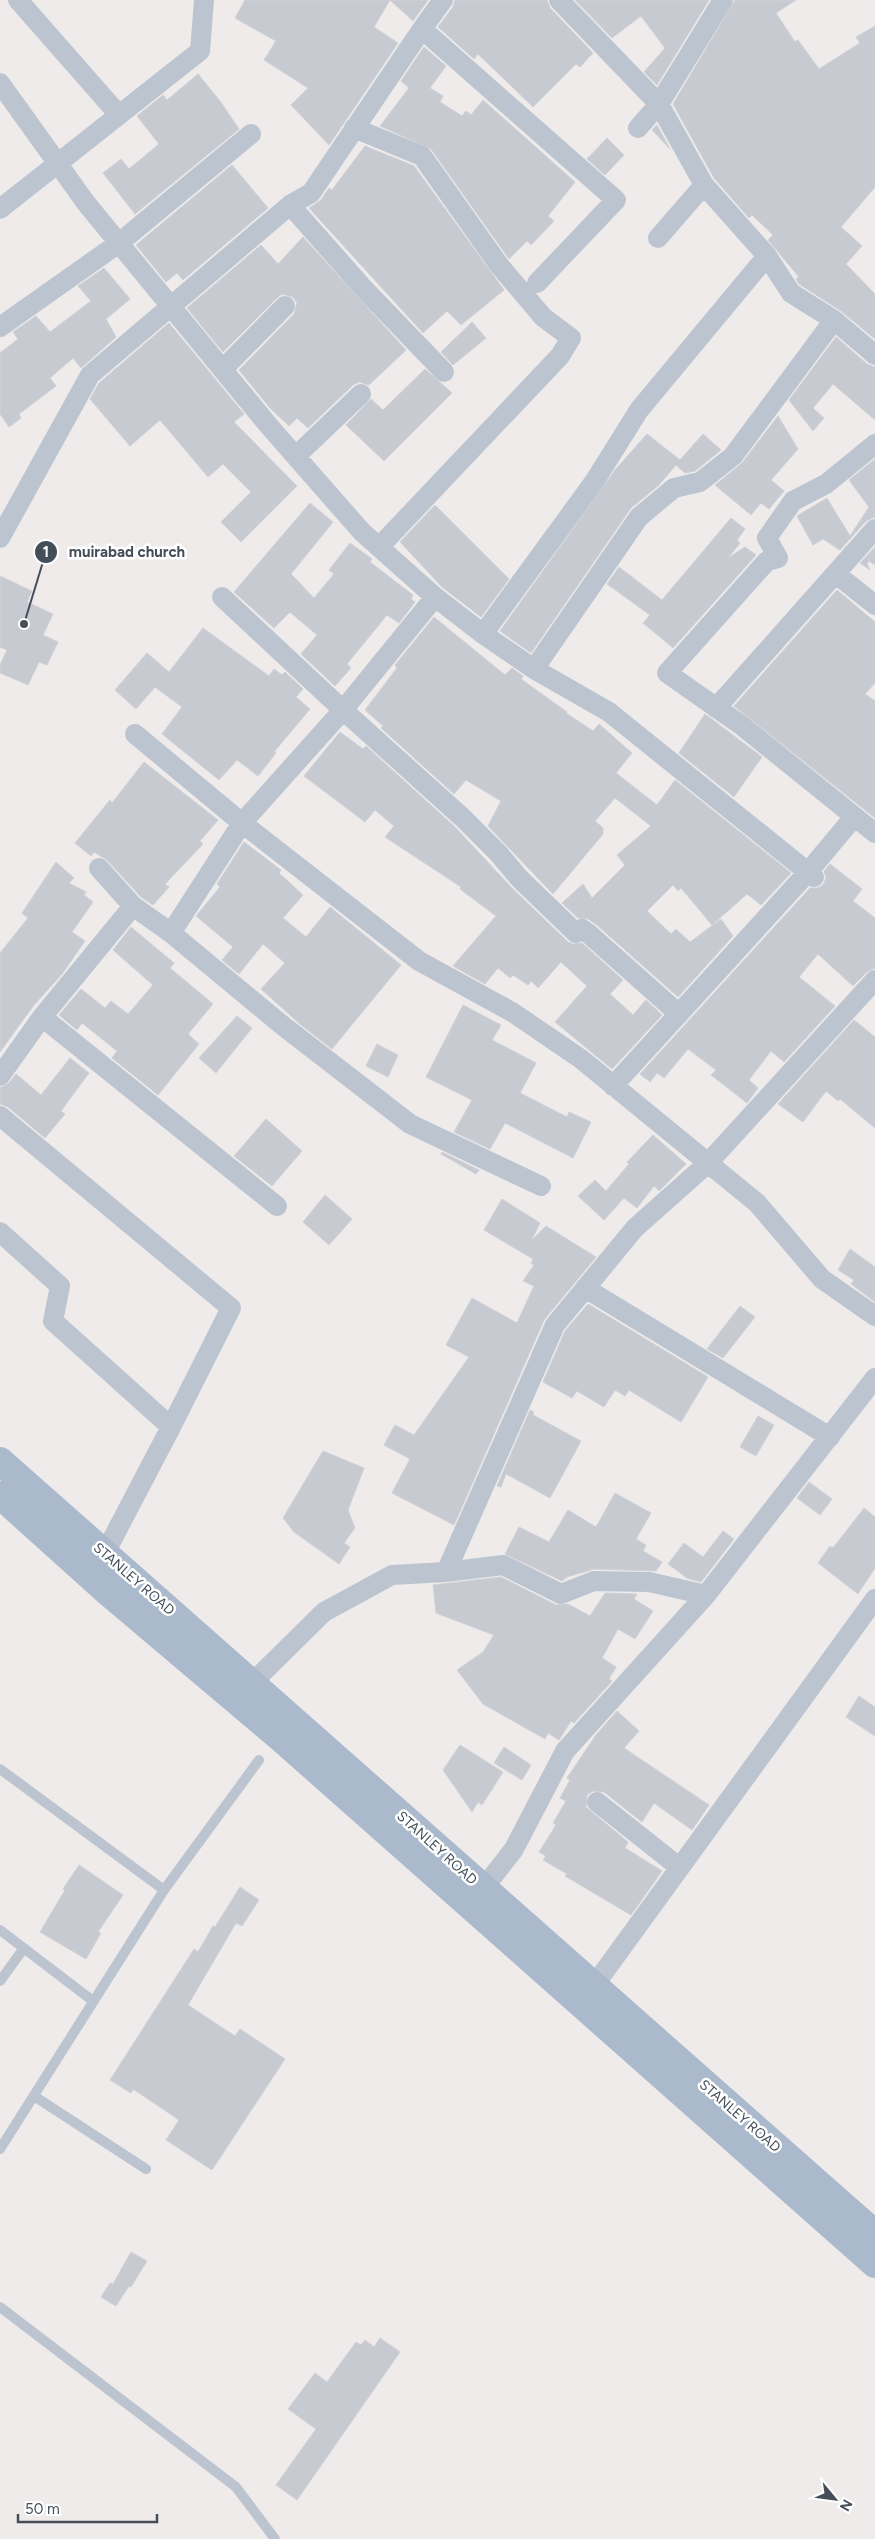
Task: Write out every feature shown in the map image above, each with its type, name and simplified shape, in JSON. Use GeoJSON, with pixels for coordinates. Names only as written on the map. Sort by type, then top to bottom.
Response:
{"type":"FeatureCollection","features":[{"type":"Feature","properties":{"kind":"main road","name":"STANLEY ROAD"},"geometry":{"type":"LineString","coordinates":[[0,1461],[875,2234]]}},
{"type":"Feature","properties":{"kind":"main road","name":"STANLEY ROAD"},"geometry":{"type":"LineString","coordinates":[[0,1495],[108,1592],[283,1740],[875,2264]]}},
{"type":"Feature","properties":{"kind":"street"},"geometry":{"type":"LineString","coordinates":[[18,0],[119,115]]}},
{"type":"Feature","properties":{"kind":"street"},"geometry":{"type":"LineString","coordinates":[[0,209],[57,162],[200,51],[204,0]]}},
{"type":"Feature","properties":{"kind":"street"},"geometry":{"type":"LineString","coordinates":[[3,522],[90,375],[290,205],[311,192],[443,0]]}},
{"type":"Feature","properties":{"kind":"street"},"geometry":{"type":"LineString","coordinates":[[559,0],[659,104],[704,185],[767,256],[791,293],[834,320],[875,355]]}},
{"type":"Feature","properties":{"kind":"street"},"geometry":{"type":"LineString","coordinates":[[638,128],[659,104],[724,0]]}},
{"type":"Feature","properties":{"kind":"street"},"geometry":{"type":"LineString","coordinates":[[422,29],[616,200],[537,284]]}},
{"type":"Feature","properties":{"kind":"street"},"geometry":{"type":"LineString","coordinates":[[0,83],[86,203],[223,369],[362,532],[380,546],[435,597],[483,634],[534,669],[610,712],[811,874]]}},
{"type":"Feature","properties":{"kind":"street"},"geometry":{"type":"LineString","coordinates":[[354,128],[422,156],[499,265],[543,317],[571,338],[560,356],[380,546]]}},
{"type":"Feature","properties":{"kind":"street"},"geometry":{"type":"LineString","coordinates":[[0,327],[119,243],[251,134]]}},
{"type":"Feature","properties":{"kind":"street"},"geometry":{"type":"LineString","coordinates":[[658,238],[704,185]]}},
{"type":"Feature","properties":{"kind":"street"},"geometry":{"type":"LineString","coordinates":[[290,205],[366,291],[444,372]]}},
{"type":"Feature","properties":{"kind":"street"},"geometry":{"type":"LineString","coordinates":[[483,634],[594,482],[639,410],[767,256]]}},
{"type":"Feature","properties":{"kind":"street"},"geometry":{"type":"LineString","coordinates":[[223,369],[285,306]]}},
{"type":"Feature","properties":{"kind":"street"},"geometry":{"type":"LineString","coordinates":[[534,669],[639,517],[674,488],[700,482],[733,456],[834,320]]}},
{"type":"Feature","properties":{"kind":"street"},"geometry":{"type":"LineString","coordinates":[[296,456],[361,394]]}},
{"type":"Feature","properties":{"kind":"street"},"geometry":{"type":"LineString","coordinates":[[875,444],[826,484],[793,501],[767,538],[778,558],[767,561],[667,673],[741,725],[875,833]]}},
{"type":"Feature","properties":{"kind":"street"},"geometry":{"type":"LineString","coordinates":[[716,708],[875,529]]}},
{"type":"Feature","properties":{"kind":"street"},"geometry":{"type":"LineString","coordinates":[[836,574],[875,605]]}},
{"type":"Feature","properties":{"kind":"street"},"geometry":{"type":"LineString","coordinates":[[222,597],[343,710],[463,818],[499,854],[518,878],[576,933],[582,929],[589,934],[679,1014]]}},
{"type":"Feature","properties":{"kind":"street"},"geometry":{"type":"LineString","coordinates":[[171,933],[242,823],[343,710],[435,597]]}},
{"type":"Feature","properties":{"kind":"street"},"geometry":{"type":"LineString","coordinates":[[135,734],[242,823],[419,961],[512,1012],[581,1059],[757,1203],[822,1279],[875,1316]]}},
{"type":"Feature","properties":{"kind":"street"},"geometry":{"type":"LineString","coordinates":[[613,1086],[811,874],[854,817]]}},
{"type":"Feature","properties":{"kind":"street"},"geometry":{"type":"LineString","coordinates":[[98,868],[134,906],[171,933],[282,1025],[410,1124],[541,1186]]}},
{"type":"Feature","properties":{"kind":"street"},"geometry":{"type":"LineString","coordinates":[[0,1076],[42,1017],[134,906]]}},
{"type":"Feature","properties":{"kind":"street"},"geometry":{"type":"LineString","coordinates":[[446,1572],[554,1325],[635,1228],[708,1163],[875,980]]}},
{"type":"Feature","properties":{"kind":"street"},"geometry":{"type":"LineString","coordinates":[[42,1017],[277,1206]]}},
{"type":"Feature","properties":{"kind":"street"},"geometry":{"type":"LineString","coordinates":[[0,1116],[232,1308],[104,1553]]}},
{"type":"Feature","properties":{"kind":"street"},"geometry":{"type":"LineString","coordinates":[[0,1232],[60,1286],[53,1321],[171,1427]]}},
{"type":"Feature","properties":{"kind":"street"},"geometry":{"type":"LineString","coordinates":[[585,1288],[830,1437]]}},
{"type":"Feature","properties":{"kind":"street"},"geometry":{"type":"LineString","coordinates":[[483,1889],[514,1849],[565,1751],[706,1594],[875,1378]]}},
{"type":"Feature","properties":{"kind":"street"},"geometry":{"type":"LineString","coordinates":[[252,1683],[324,1612],[392,1575],[446,1572],[503,1565],[560,1594],[594,1582],[649,1582],[706,1594]]}},
{"type":"Feature","properties":{"kind":"street"},"geometry":{"type":"LineString","coordinates":[[593,1986],[875,1599]]}},
{"type":"Feature","properties":{"kind":"street"},"geometry":{"type":"LineString","coordinates":[[597,1802],[679,1867]]}},
{"type":"Feature","properties":{"kind":"lane"},"geometry":{"type":"LineString","coordinates":[[0,2149],[164,1890],[259,1760]]}},
{"type":"Feature","properties":{"kind":"lane"},"geometry":{"type":"LineString","coordinates":[[0,1769],[164,1890]]}},
{"type":"Feature","properties":{"kind":"lane"},"geometry":{"type":"LineString","coordinates":[[0,1930],[93,2002]]}},
{"type":"Feature","properties":{"kind":"lane"},"geometry":{"type":"LineString","coordinates":[[0,1981],[24,1948]]}},
{"type":"Feature","properties":{"kind":"lane"},"geometry":{"type":"LineString","coordinates":[[34,2096],[146,2170]]}},
{"type":"Feature","properties":{"kind":"lane"},"geometry":{"type":"LineString","coordinates":[[0,2307],[236,2487],[275,2539]]}},
{"type":"Feature","properties":{"kind":"building"},"geometry":{"type":"Polygon","coordinates":[[[245,0],[390,0],[374,27],[398,43],[329,145],[291,105],[308,88],[264,60],[276,41],[235,18],[245,0]]]}},
{"type":"Feature","properties":{"kind":"building"},"geometry":{"type":"Polygon","coordinates":[[[390,0],[428,0],[413,21],[390,0]]]}},
{"type":"Feature","properties":{"kind":"building"},"geometry":{"type":"Polygon","coordinates":[[[455,0],[547,0],[550,8],[593,53],[580,67],[576,64],[533,107],[478,54],[474,59],[438,27],[453,7],[455,0]]]}},
{"type":"Feature","properties":{"kind":"building"},"geometry":{"type":"Polygon","coordinates":[[[575,0],[709,0],[657,85],[644,72],[665,48],[641,16],[612,38],[575,0]]]}},
{"type":"Feature","properties":{"kind":"building"},"geometry":{"type":"Polygon","coordinates":[[[735,0],[796,0],[776,13],[795,42],[798,40],[819,69],[860,43],[856,37],[875,26],[875,187],[841,227],[862,246],[846,264],[875,294],[875,339],[841,311],[799,284],[796,279],[799,277],[768,240],[773,235],[752,215],[749,218],[714,178],[673,104],[735,0]]]}},
{"type":"Feature","properties":{"kind":"building"},"geometry":{"type":"Polygon","coordinates":[[[424,47],[446,66],[430,88],[443,96],[440,102],[462,116],[466,111],[471,115],[483,100],[575,182],[548,216],[554,221],[531,245],[527,241],[509,259],[431,149],[380,126],[409,88],[401,81],[424,47]]]}},
{"type":"Feature","properties":{"kind":"building"},"geometry":{"type":"Polygon","coordinates":[[[198,74],[220,101],[239,129],[135,214],[103,173],[121,159],[129,169],[159,144],[137,116],[163,95],[167,100],[198,74]]]}},
{"type":"Feature","properties":{"kind":"building"},"geometry":{"type":"Polygon","coordinates":[[[657,125],[670,149],[652,130],[657,125]]]}},
{"type":"Feature","properties":{"kind":"building"},"geometry":{"type":"Polygon","coordinates":[[[607,138],[624,155],[605,175],[587,159],[607,138]]]}},
{"type":"Feature","properties":{"kind":"building"},"geometry":{"type":"Polygon","coordinates":[[[365,146],[414,166],[504,290],[461,325],[447,311],[423,333],[309,208],[321,200],[329,188],[332,190],[365,146]]]}},
{"type":"Feature","properties":{"kind":"building"},"geometry":{"type":"Polygon","coordinates":[[[232,165],[268,208],[183,280],[177,273],[166,282],[136,245],[232,165]]]}},
{"type":"Feature","properties":{"kind":"building"},"geometry":{"type":"Polygon","coordinates":[[[303,237],[406,350],[369,385],[359,382],[353,385],[308,428],[297,418],[289,426],[270,408],[239,370],[294,314],[297,303],[293,297],[282,294],[223,352],[187,308],[261,245],[278,264],[303,237]]]}},
{"type":"Feature","properties":{"kind":"building"},"geometry":{"type":"Polygon","coordinates":[[[104,268],[130,299],[106,319],[116,337],[81,368],[73,358],[50,378],[56,386],[19,414],[21,418],[9,427],[0,414],[0,353],[18,339],[13,332],[36,316],[50,332],[91,301],[78,286],[104,268]]]}},
{"type":"Feature","properties":{"kind":"building"},"geometry":{"type":"Polygon","coordinates":[[[472,322],[486,338],[453,365],[441,352],[472,322]]]}},
{"type":"Feature","properties":{"kind":"building"},"geometry":{"type":"Polygon","coordinates":[[[169,323],[244,414],[234,422],[297,486],[241,542],[221,522],[251,492],[223,464],[208,477],[160,420],[130,446],[90,399],[99,383],[169,323]]]}},
{"type":"Feature","properties":{"kind":"building"},"geometry":{"type":"Polygon","coordinates":[[[836,337],[867,364],[875,367],[875,420],[833,384],[813,408],[824,418],[813,431],[789,400],[836,337]]]}},
{"type":"Feature","properties":{"kind":"building"},"geometry":{"type":"Polygon","coordinates":[[[425,369],[452,393],[384,461],[346,425],[371,399],[383,410],[425,369]]]}},
{"type":"Feature","properties":{"kind":"building"},"geometry":{"type":"Polygon","coordinates":[[[778,416],[798,449],[771,480],[784,491],[769,509],[761,503],[751,515],[715,485],[742,463],[778,416]]]}},
{"type":"Feature","properties":{"kind":"building"},"geometry":{"type":"Polygon","coordinates":[[[647,434],[680,460],[703,434],[721,450],[695,471],[685,473],[676,465],[659,485],[631,508],[531,653],[500,631],[615,470],[647,434]]]}},
{"type":"Feature","properties":{"kind":"building"},"geometry":{"type":"Polygon","coordinates":[[[875,459],[875,517],[866,521],[840,550],[823,539],[813,545],[797,516],[827,498],[850,536],[869,507],[849,480],[875,459]]]}},
{"type":"Feature","properties":{"kind":"building"},"geometry":{"type":"Polygon","coordinates":[[[310,503],[333,522],[291,574],[314,598],[334,574],[329,570],[350,543],[372,559],[370,562],[413,595],[411,599],[415,602],[399,623],[387,615],[347,664],[351,668],[335,686],[301,654],[317,635],[290,612],[274,628],[234,592],[310,503]]]}},
{"type":"Feature","properties":{"kind":"building"},"geometry":{"type":"Polygon","coordinates":[[[435,505],[509,579],[481,617],[442,587],[400,542],[435,505]]]}},
{"type":"Feature","properties":{"kind":"building"},"geometry":{"type":"Polygon","coordinates":[[[731,518],[745,529],[737,540],[740,543],[728,558],[745,547],[756,555],[673,648],[643,623],[650,615],[607,584],[619,567],[662,600],[731,518]]]}},
{"type":"Feature","properties":{"kind":"building"},"geometry":{"type":"Polygon","coordinates":[[[875,547],[875,565],[869,561],[867,564],[870,570],[860,563],[875,547]]]}},
{"type":"Feature","properties":{"kind":"building"},"geometry":{"type":"Polygon","coordinates":[[[0,576],[32,591],[27,602],[53,614],[43,635],[58,642],[47,665],[39,662],[28,685],[0,673],[0,665],[7,650],[0,647],[0,576]]]}},
{"type":"Feature","properties":{"kind":"building"},"geometry":{"type":"Polygon","coordinates":[[[837,590],[875,622],[875,683],[865,694],[875,701],[875,818],[734,706],[837,590]]]}},
{"type":"Feature","properties":{"kind":"building"},"geometry":{"type":"Polygon","coordinates":[[[434,617],[505,675],[512,668],[523,676],[521,679],[593,731],[599,724],[632,753],[616,773],[657,805],[675,780],[791,873],[761,905],[747,894],[712,925],[681,888],[678,891],[673,885],[647,911],[671,934],[676,929],[690,942],[721,919],[733,936],[678,997],[597,925],[588,919],[578,918],[562,903],[583,884],[592,898],[625,865],[617,855],[651,826],[615,798],[595,821],[603,828],[603,834],[553,894],[488,826],[501,801],[466,780],[454,794],[381,728],[383,726],[365,710],[397,668],[395,665],[434,617]]]}},
{"type":"Feature","properties":{"kind":"building"},"geometry":{"type":"Polygon","coordinates":[[[203,628],[269,676],[274,669],[282,675],[285,672],[303,689],[296,697],[310,709],[274,752],[276,753],[258,776],[237,760],[219,780],[162,734],[182,707],[155,687],[136,709],[115,690],[147,653],[169,672],[203,628]]]}},
{"type":"Feature","properties":{"kind":"building"},"geometry":{"type":"Polygon","coordinates":[[[705,714],[762,757],[734,797],[679,753],[705,714]]]}},
{"type":"Feature","properties":{"kind":"building"},"geometry":{"type":"Polygon","coordinates":[[[340,732],[363,749],[366,746],[455,827],[511,887],[568,942],[573,944],[582,943],[623,980],[610,994],[633,1015],[646,1000],[662,1015],[612,1069],[555,1022],[587,986],[561,962],[538,988],[531,981],[528,985],[513,975],[510,978],[498,968],[485,984],[453,966],[496,916],[460,889],[461,887],[385,837],[394,826],[375,810],[365,822],[304,776],[340,732]]]}},
{"type":"Feature","properties":{"kind":"building"},"geometry":{"type":"Polygon","coordinates":[[[144,762],[218,820],[200,841],[203,844],[165,884],[169,887],[153,905],[141,897],[107,860],[94,852],[91,856],[75,843],[110,800],[112,803],[144,762]]]}},
{"type":"Feature","properties":{"kind":"building"},"geometry":{"type":"Polygon","coordinates":[[[244,842],[281,870],[279,873],[303,895],[283,918],[306,937],[330,907],[401,965],[332,1049],[301,1025],[261,989],[285,963],[263,944],[239,974],[222,960],[233,947],[196,916],[220,887],[217,884],[244,842]]]}},
{"type":"Feature","properties":{"kind":"building"},"geometry":{"type":"Polygon","coordinates":[[[56,862],[74,878],[69,883],[86,892],[84,895],[93,902],[72,932],[85,941],[62,974],[34,1005],[0,1052],[0,953],[28,918],[22,913],[56,862]]]}},
{"type":"Feature","properties":{"kind":"building"},"geometry":{"type":"Polygon","coordinates":[[[830,864],[862,889],[853,901],[875,918],[875,968],[867,972],[853,986],[818,954],[799,977],[835,1006],[784,1062],[771,1051],[749,1080],[758,1088],[747,1103],[711,1075],[716,1070],[688,1049],[664,1078],[657,1073],[650,1082],[640,1074],[810,888],[818,888],[823,885],[826,878],[824,871],[830,864]]]}},
{"type":"Feature","properties":{"kind":"building"},"geometry":{"type":"Polygon","coordinates":[[[131,927],[174,963],[170,968],[213,1004],[188,1034],[199,1044],[158,1095],[112,1058],[117,1051],[82,1023],[77,1030],[59,1015],[81,989],[105,1008],[111,1001],[128,1014],[153,985],[113,950],[131,927]]]}},
{"type":"Feature","properties":{"kind":"building"},"geometry":{"type":"Polygon","coordinates":[[[463,1005],[501,1025],[492,1040],[536,1063],[520,1093],[567,1117],[569,1112],[591,1122],[573,1158],[505,1123],[490,1149],[454,1132],[472,1100],[426,1077],[463,1005]]]}},
{"type":"Feature","properties":{"kind":"building"},"geometry":{"type":"Polygon","coordinates":[[[237,1016],[252,1028],[216,1073],[199,1058],[237,1016]]]}},
{"type":"Feature","properties":{"kind":"building"},"geometry":{"type":"Polygon","coordinates":[[[854,1020],[875,1037],[875,1128],[840,1099],[838,1101],[826,1091],[803,1122],[778,1104],[854,1020]]]}},
{"type":"Feature","properties":{"kind":"building"},"geometry":{"type":"Polygon","coordinates":[[[377,1044],[398,1055],[388,1077],[366,1066],[377,1044]]]}},
{"type":"Feature","properties":{"kind":"building"},"geometry":{"type":"Polygon","coordinates":[[[70,1058],[89,1073],[61,1111],[65,1114],[45,1138],[8,1107],[0,1104],[0,1088],[9,1083],[16,1074],[41,1095],[70,1058]]]}},
{"type":"Feature","properties":{"kind":"building"},"geometry":{"type":"Polygon","coordinates":[[[266,1119],[302,1151],[272,1186],[234,1156],[266,1119]]]}},
{"type":"Feature","properties":{"kind":"building"},"geometry":{"type":"Polygon","coordinates":[[[653,1135],[686,1164],[659,1191],[654,1186],[637,1208],[624,1198],[604,1220],[578,1196],[595,1180],[606,1191],[629,1164],[627,1162],[653,1135]]]}},
{"type":"Feature","properties":{"kind":"building"},"geometry":{"type":"Polygon","coordinates":[[[442,1152],[479,1170],[476,1174],[441,1154],[442,1152]]]}},
{"type":"Feature","properties":{"kind":"building"},"geometry":{"type":"Polygon","coordinates":[[[325,1195],[352,1219],[329,1245],[303,1222],[325,1195]]]}},
{"type":"Feature","properties":{"kind":"building"},"geometry":{"type":"Polygon","coordinates":[[[502,1199],[540,1223],[531,1241],[546,1226],[596,1257],[544,1320],[454,1525],[392,1493],[410,1459],[384,1445],[395,1425],[414,1435],[469,1357],[446,1345],[472,1298],[517,1323],[534,1286],[523,1281],[534,1265],[531,1263],[533,1259],[484,1230],[502,1199]]]}},
{"type":"Feature","properties":{"kind":"building"},"geometry":{"type":"Polygon","coordinates":[[[850,1249],[875,1267],[875,1302],[851,1284],[854,1280],[838,1270],[850,1249]]]}},
{"type":"Feature","properties":{"kind":"building"},"geometry":{"type":"Polygon","coordinates":[[[588,1304],[708,1377],[681,1422],[629,1390],[625,1396],[615,1390],[604,1407],[577,1391],[572,1398],[543,1382],[565,1331],[588,1304]]]}},
{"type":"Feature","properties":{"kind":"building"},"geometry":{"type":"Polygon","coordinates":[[[740,1306],[755,1317],[723,1358],[707,1349],[740,1306]]]}},
{"type":"Feature","properties":{"kind":"building"},"geometry":{"type":"Polygon","coordinates":[[[530,1410],[534,1412],[533,1415],[581,1441],[550,1498],[506,1474],[501,1487],[497,1486],[530,1410]]]}},
{"type":"Feature","properties":{"kind":"building"},"geometry":{"type":"Polygon","coordinates":[[[758,1416],[774,1425],[756,1456],[740,1447],[758,1416]]]}},
{"type":"Feature","properties":{"kind":"building"},"geometry":{"type":"Polygon","coordinates":[[[323,1451],[364,1468],[348,1510],[355,1528],[344,1543],[350,1547],[339,1564],[294,1532],[283,1518],[323,1451]]]}},
{"type":"Feature","properties":{"kind":"building"},"geometry":{"type":"Polygon","coordinates":[[[809,1482],[832,1499],[820,1515],[797,1498],[809,1482]]]}},
{"type":"Feature","properties":{"kind":"building"},"geometry":{"type":"Polygon","coordinates":[[[615,1493],[651,1513],[636,1539],[646,1545],[643,1551],[662,1562],[656,1571],[594,1569],[567,1577],[562,1581],[505,1554],[519,1527],[549,1542],[568,1510],[596,1527],[615,1493]]]}},
{"type":"Feature","properties":{"kind":"building"},"geometry":{"type":"Polygon","coordinates":[[[864,1508],[875,1517],[875,1568],[858,1594],[818,1563],[830,1546],[833,1548],[864,1508]]]}},
{"type":"Feature","properties":{"kind":"building"},"geometry":{"type":"Polygon","coordinates":[[[723,1531],[734,1539],[701,1582],[687,1578],[668,1564],[684,1543],[703,1557],[723,1531]]]}},
{"type":"Feature","properties":{"kind":"building"},"geometry":{"type":"Polygon","coordinates":[[[501,1577],[556,1605],[568,1604],[590,1616],[605,1593],[637,1594],[634,1599],[653,1611],[635,1639],[618,1629],[602,1658],[616,1667],[609,1679],[612,1681],[574,1723],[571,1721],[559,1740],[548,1733],[545,1739],[483,1704],[457,1670],[483,1652],[494,1635],[436,1613],[433,1585],[501,1577]]]}},
{"type":"Feature","properties":{"kind":"building"},"geometry":{"type":"Polygon","coordinates":[[[859,1696],[875,1707],[875,1736],[846,1717],[859,1696]]]}},
{"type":"Feature","properties":{"kind":"building"},"geometry":{"type":"Polygon","coordinates":[[[617,1711],[639,1731],[624,1748],[709,1805],[692,1830],[654,1803],[642,1822],[604,1792],[593,1791],[587,1795],[586,1807],[628,1842],[625,1848],[662,1871],[631,1915],[565,1876],[567,1874],[543,1860],[546,1856],[539,1852],[556,1825],[553,1823],[566,1801],[560,1798],[570,1780],[567,1778],[596,1735],[617,1711]]]}},
{"type":"Feature","properties":{"kind":"building"},"geometry":{"type":"Polygon","coordinates":[[[460,1745],[503,1772],[482,1805],[478,1802],[472,1812],[443,1770],[460,1745]]]}},
{"type":"Feature","properties":{"kind":"building"},"geometry":{"type":"Polygon","coordinates":[[[504,1747],[531,1765],[522,1780],[494,1763],[504,1747]]]}},
{"type":"Feature","properties":{"kind":"building"},"geometry":{"type":"Polygon","coordinates":[[[79,1865],[123,1895],[98,1932],[101,1933],[86,1959],[40,1932],[65,1890],[63,1889],[79,1865]]]}},
{"type":"Feature","properties":{"kind":"building"},"geometry":{"type":"Polygon","coordinates":[[[240,1887],[259,1900],[242,1926],[236,1923],[188,2005],[235,2036],[240,2029],[285,2059],[212,2170],[166,2140],[179,2120],[133,2089],[131,2093],[110,2080],[194,1949],[198,1952],[213,1926],[215,1927],[240,1887]]]}},
{"type":"Feature","properties":{"kind":"building"},"geometry":{"type":"Polygon","coordinates":[[[131,2252],[147,2261],[131,2287],[129,2286],[116,2306],[101,2297],[110,2283],[113,2284],[131,2252]]]}},
{"type":"Feature","properties":{"kind":"building"},"geometry":{"type":"Polygon","coordinates":[[[380,2338],[400,2352],[297,2500],[276,2485],[316,2429],[288,2409],[315,2373],[327,2382],[356,2342],[361,2345],[365,2340],[374,2347],[380,2338]]]}},
{"type":"Feature","properties":{"kind":"place","name":"muirabad church"},"geometry":{"type":"Point","coordinates":[24,624]}}]}
